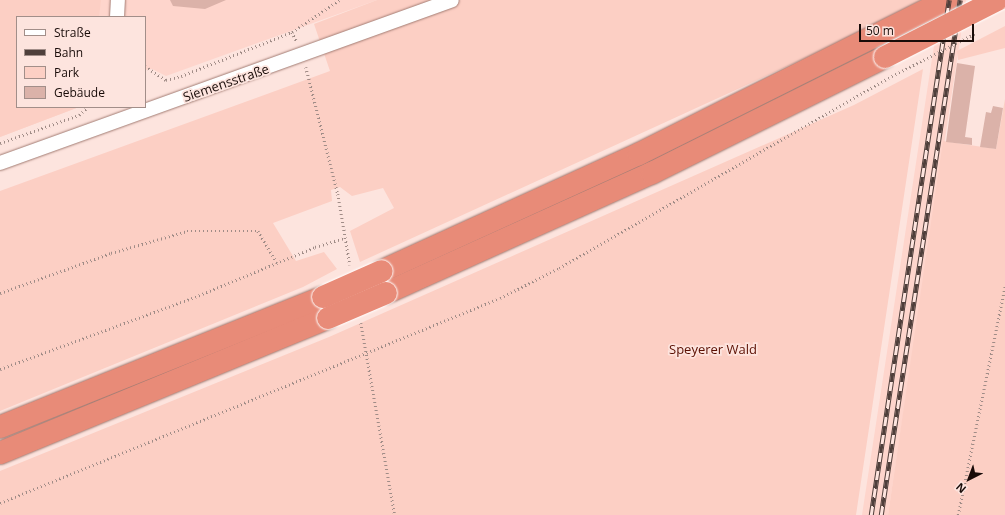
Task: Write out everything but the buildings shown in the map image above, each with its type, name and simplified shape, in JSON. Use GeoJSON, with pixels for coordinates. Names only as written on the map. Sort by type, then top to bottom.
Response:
{"type":"FeatureCollection","features":[{"type":"Feature","properties":{"kind":"highway"},"geometry":{"type":"LineString","coordinates":[[0,427],[323,297],[382,271],[640,154],[882,34],[947,0]]}},
{"type":"Feature","properties":{"kind":"highway"},"geometry":{"type":"LineString","coordinates":[[0,453],[328,318],[652,173],[997,0]]}},
{"type":"Feature","properties":{"kind":"street"},"geometry":{"type":"LineString","coordinates":[[117,16],[118,0]]}},
{"type":"Feature","properties":{"kind":"street","name":"Siemensstraße"},"geometry":{"type":"LineString","coordinates":[[146,106],[303,56],[452,0]]}},
{"type":"Feature","properties":{"kind":"street","name":"Siemensstraße"},"geometry":{"type":"LineString","coordinates":[[0,163],[139,108]]}},
{"type":"Feature","properties":{"kind":"path"},"geometry":{"type":"LineString","coordinates":[[146,67],[151,72],[166,80],[181,76],[292,32],[339,0]]}},
{"type":"Feature","properties":{"kind":"path"},"geometry":{"type":"LineString","coordinates":[[0,503],[366,352],[405,340],[560,268],[888,78],[980,31]]}},
{"type":"Feature","properties":{"kind":"path"},"geometry":{"type":"LineString","coordinates":[[0,369],[195,297],[277,263],[345,238],[338,194],[303,56]]}},
{"type":"Feature","properties":{"kind":"path"},"geometry":{"type":"LineString","coordinates":[[146,73],[151,72]]}},
{"type":"Feature","properties":{"kind":"path"},"geometry":{"type":"LineString","coordinates":[[0,143],[79,114],[87,108]]}},
{"type":"Feature","properties":{"kind":"path"},"geometry":{"type":"LineString","coordinates":[[0,293],[111,253],[187,230],[258,231],[277,263]]}},
{"type":"Feature","properties":{"kind":"path"},"geometry":{"type":"LineString","coordinates":[[958,515],[1005,287]]}},
{"type":"Feature","properties":{"kind":"path"},"geometry":{"type":"LineString","coordinates":[[363,335],[395,515]]}},
{"type":"Feature","properties":{"kind":"shaded area"},"geometry":{"type":"Polygon","coordinates":[[[0,0],[377,0],[166,76],[152,69],[146,70],[146,16],[16,16],[16,108],[76,108],[0,137],[0,0]]]}},
{"type":"Feature","properties":{"kind":"shaded area"},"geometry":{"type":"Polygon","coordinates":[[[941,0],[966,0],[888,515],[862,515],[941,0]]]}},
{"type":"Feature","properties":{"kind":"green space"},"geometry":{"type":"Polygon","coordinates":[[[0,0],[101,0],[99,16],[16,16],[16,108],[76,108],[0,137],[0,0]]]}},
{"type":"Feature","properties":{"kind":"green space"},"geometry":{"type":"Polygon","coordinates":[[[377,0],[922,0],[825,49],[360,262],[350,231],[394,208],[383,188],[352,196],[340,187],[331,190],[332,201],[273,223],[296,261],[324,252],[337,269],[303,287],[0,411],[0,191],[330,71],[314,24],[377,0]]]}},
{"type":"Feature","properties":{"kind":"green space"},"geometry":{"type":"Polygon","coordinates":[[[1005,26],[1005,48],[958,60],[957,51],[1005,26]]]}},
{"type":"Feature","properties":{"kind":"green space","name":"Speyerer Wald"},"geometry":{"type":"Polygon","coordinates":[[[923,69],[856,515],[0,515],[0,471],[329,337],[854,105],[923,69]]]}},
{"type":"Feature","properties":{"kind":"green space"},"geometry":{"type":"Polygon","coordinates":[[[1005,99],[1005,515],[888,515],[943,141],[996,149],[1005,99]]]}},
{"type":"Feature","properties":{"kind":"railway"},"geometry":{"type":"LineString","coordinates":[[871,515],[949,0]]}},
{"type":"Feature","properties":{"kind":"railway"},"geometry":{"type":"LineString","coordinates":[[881,515],[960,0]]}}]}
